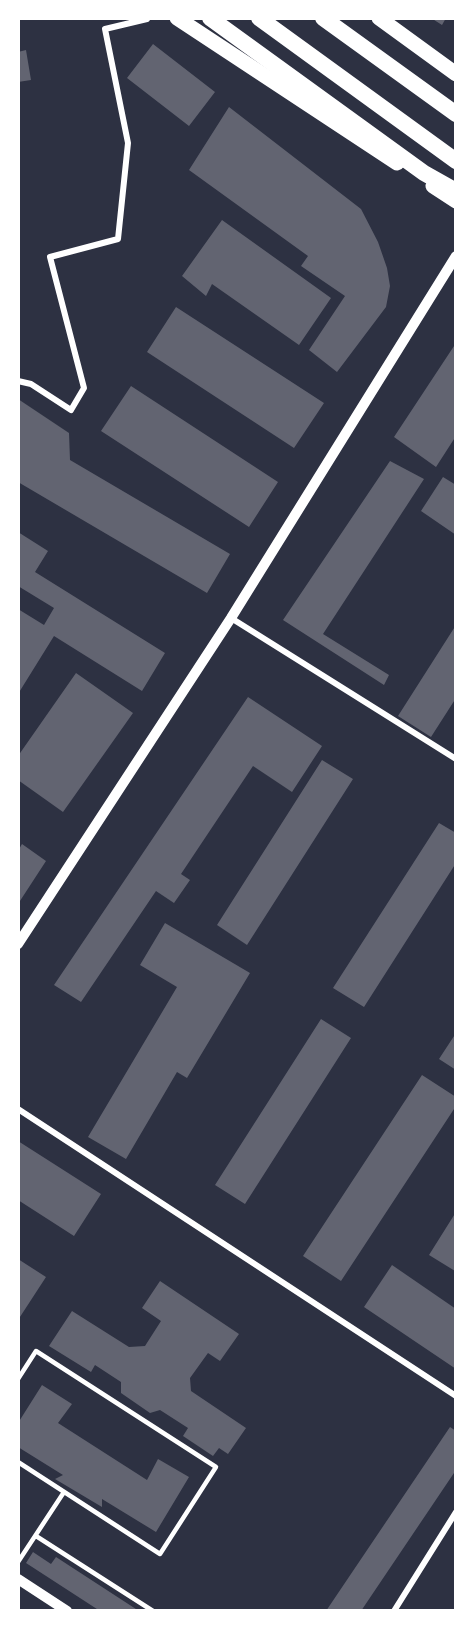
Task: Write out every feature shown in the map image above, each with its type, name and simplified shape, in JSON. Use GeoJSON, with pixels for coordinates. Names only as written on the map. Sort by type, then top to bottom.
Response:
{"type":"FeatureCollection","features":[{"type":"Feature","properties":{"kind":"highway"},"geometry":{"type":"LineString","coordinates":[[210,18],[424,173],[456,191]]}},
{"type":"Feature","properties":{"kind":"highway"},"geometry":{"type":"LineString","coordinates":[[259,18],[456,161]]}},
{"type":"Feature","properties":{"kind":"highway"},"geometry":{"type":"LineString","coordinates":[[323,18],[456,114]]}},
{"type":"Feature","properties":{"kind":"main road"},"geometry":{"type":"LineString","coordinates":[[177,18],[456,201]]}},
{"type":"Feature","properties":{"kind":"main road"},"geometry":{"type":"LineString","coordinates":[[379,18],[456,74]]}},
{"type":"Feature","properties":{"kind":"street"},"geometry":{"type":"LineString","coordinates":[[18,381],[31,384],[70,410],[84,388],[50,257],[118,239],[128,143],[105,29],[147,19]]}},
{"type":"Feature","properties":{"kind":"street"},"geometry":{"type":"LineString","coordinates":[[18,944],[231,618],[456,256]]}},
{"type":"Feature","properties":{"kind":"street"},"geometry":{"type":"LineString","coordinates":[[231,618],[456,759]]}},
{"type":"Feature","properties":{"kind":"street"},"geometry":{"type":"LineString","coordinates":[[18,1109],[456,1395]]}},
{"type":"Feature","properties":{"kind":"street"},"geometry":{"type":"LineString","coordinates":[[394,1611],[456,1512]]}},
{"type":"Feature","properties":{"kind":"street"},"geometry":{"type":"LineString","coordinates":[[18,1580],[67,1611]]}},
{"type":"Feature","properties":{"kind":"lane"},"geometry":{"type":"LineString","coordinates":[[18,1379],[36,1351],[216,1467],[160,1554],[18,1462]]}},
{"type":"Feature","properties":{"kind":"lane"},"geometry":{"type":"LineString","coordinates":[[18,1562],[64,1492]]}},
{"type":"Feature","properties":{"kind":"lane"},"geometry":{"type":"LineString","coordinates":[[36,1536],[153,1611]]}},
{"type":"Feature","properties":{"kind":"building"},"geometry":{"type":"Polygon","coordinates":[[[431,18],[446,18],[442,25],[431,18]]]}},
{"type":"Feature","properties":{"kind":"building"},"geometry":{"type":"Polygon","coordinates":[[[153,44],[215,92],[189,126],[127,78],[153,44]]]}},
{"type":"Feature","properties":{"kind":"building"},"geometry":{"type":"Polygon","coordinates":[[[26,50],[31,80],[18,82],[18,52],[26,50]]]}},
{"type":"Feature","properties":{"kind":"building"},"geometry":{"type":"Polygon","coordinates":[[[229,107],[361,209],[378,242],[387,268],[390,286],[386,307],[337,372],[309,350],[345,296],[301,266],[308,256],[189,170],[229,107]]]}},
{"type":"Feature","properties":{"kind":"building"},"geometry":{"type":"Polygon","coordinates":[[[222,220],[331,298],[299,345],[212,284],[206,296],[182,276],[222,220]]]}},
{"type":"Feature","properties":{"kind":"building"},"geometry":{"type":"Polygon","coordinates":[[[176,307],[324,403],[294,448],[147,352],[176,307]]]}},
{"type":"Feature","properties":{"kind":"building"},"geometry":{"type":"Polygon","coordinates":[[[456,343],[456,436],[436,467],[394,437],[456,343]]]}},
{"type":"Feature","properties":{"kind":"building"},"geometry":{"type":"Polygon","coordinates":[[[131,386],[278,482],[249,527],[101,431],[131,386]]]}},
{"type":"Feature","properties":{"kind":"building"},"geometry":{"type":"Polygon","coordinates":[[[18,399],[69,433],[70,460],[230,554],[207,593],[18,482],[18,399]]]}},
{"type":"Feature","properties":{"kind":"building"},"geometry":{"type":"Polygon","coordinates":[[[390,461],[424,479],[323,634],[389,675],[384,685],[283,620],[390,461]]]}},
{"type":"Feature","properties":{"kind":"building"},"geometry":{"type":"Polygon","coordinates":[[[443,477],[456,485],[456,535],[421,511],[443,477]]]}},
{"type":"Feature","properties":{"kind":"building"},"geometry":{"type":"Polygon","coordinates":[[[18,532],[48,551],[35,572],[165,653],[142,691],[54,636],[18,694],[18,609],[44,625],[54,608],[18,586],[18,532]]]}},
{"type":"Feature","properties":{"kind":"building"},"geometry":{"type":"Polygon","coordinates":[[[456,625],[456,698],[431,737],[398,716],[456,625]]]}},
{"type":"Feature","properties":{"kind":"building"},"geometry":{"type":"Polygon","coordinates":[[[76,673],[133,713],[63,812],[18,780],[18,756],[76,673]]]}},
{"type":"Feature","properties":{"kind":"building"},"geometry":{"type":"Polygon","coordinates":[[[248,697],[322,746],[292,792],[253,766],[181,874],[190,880],[174,903],[156,891],[81,1002],[54,985],[248,697]]]}},
{"type":"Feature","properties":{"kind":"building"},"geometry":{"type":"Polygon","coordinates":[[[322,760],[353,779],[247,945],[217,925],[322,760]]]}},
{"type":"Feature","properties":{"kind":"building"},"geometry":{"type":"Polygon","coordinates":[[[439,823],[456,833],[456,863],[364,1007],[333,988],[439,823]]]}},
{"type":"Feature","properties":{"kind":"building"},"geometry":{"type":"Polygon","coordinates":[[[22,844],[46,861],[18,904],[18,851],[22,844]]]}},
{"type":"Feature","properties":{"kind":"building"},"geometry":{"type":"Polygon","coordinates":[[[165,923],[250,973],[187,1078],[177,1072],[126,1159],[88,1137],[177,987],[140,965],[165,923]]]}},
{"type":"Feature","properties":{"kind":"building"},"geometry":{"type":"Polygon","coordinates":[[[321,1019],[351,1038],[245,1204],[215,1185],[321,1019]]]}},
{"type":"Feature","properties":{"kind":"building"},"geometry":{"type":"Polygon","coordinates":[[[456,1033],[456,1070],[439,1059],[456,1033]]]}},
{"type":"Feature","properties":{"kind":"building"},"geometry":{"type":"Polygon","coordinates":[[[422,1075],[456,1097],[456,1106],[341,1281],[303,1256],[422,1075]]]}},
{"type":"Feature","properties":{"kind":"building"},"geometry":{"type":"Polygon","coordinates":[[[18,1141],[101,1194],[74,1236],[18,1200],[18,1141]]]}},
{"type":"Feature","properties":{"kind":"building"},"geometry":{"type":"Polygon","coordinates":[[[456,1212],[456,1270],[455,1271],[429,1255],[456,1212]]]}},
{"type":"Feature","properties":{"kind":"building"},"geometry":{"type":"Polygon","coordinates":[[[18,1259],[46,1277],[18,1320],[18,1259]]]}},
{"type":"Feature","properties":{"kind":"building"},"geometry":{"type":"Polygon","coordinates":[[[392,1265],[456,1309],[456,1369],[364,1307],[392,1265]]]}},
{"type":"Feature","properties":{"kind":"building"},"geometry":{"type":"Polygon","coordinates":[[[160,1281],[239,1334],[220,1361],[208,1353],[190,1378],[191,1391],[246,1428],[228,1454],[219,1448],[213,1456],[183,1436],[188,1428],[160,1410],[150,1413],[121,1393],[121,1382],[95,1365],[91,1372],[49,1346],[72,1311],[129,1347],[145,1346],[161,1321],[142,1308],[160,1281]]]}},
{"type":"Feature","properties":{"kind":"building"},"geometry":{"type":"Polygon","coordinates":[[[42,1385],[72,1404],[58,1423],[147,1480],[158,1459],[189,1477],[156,1532],[102,1499],[102,1507],[55,1479],[63,1475],[18,1447],[18,1423],[42,1385]]]}},
{"type":"Feature","properties":{"kind":"building"},"geometry":{"type":"Polygon","coordinates":[[[450,1427],[456,1431],[456,1470],[361,1611],[326,1611],[450,1427]]]}},
{"type":"Feature","properties":{"kind":"building"},"geometry":{"type":"Polygon","coordinates":[[[33,1552],[51,1564],[56,1557],[139,1611],[100,1611],[26,1563],[33,1552]]]}}]}
